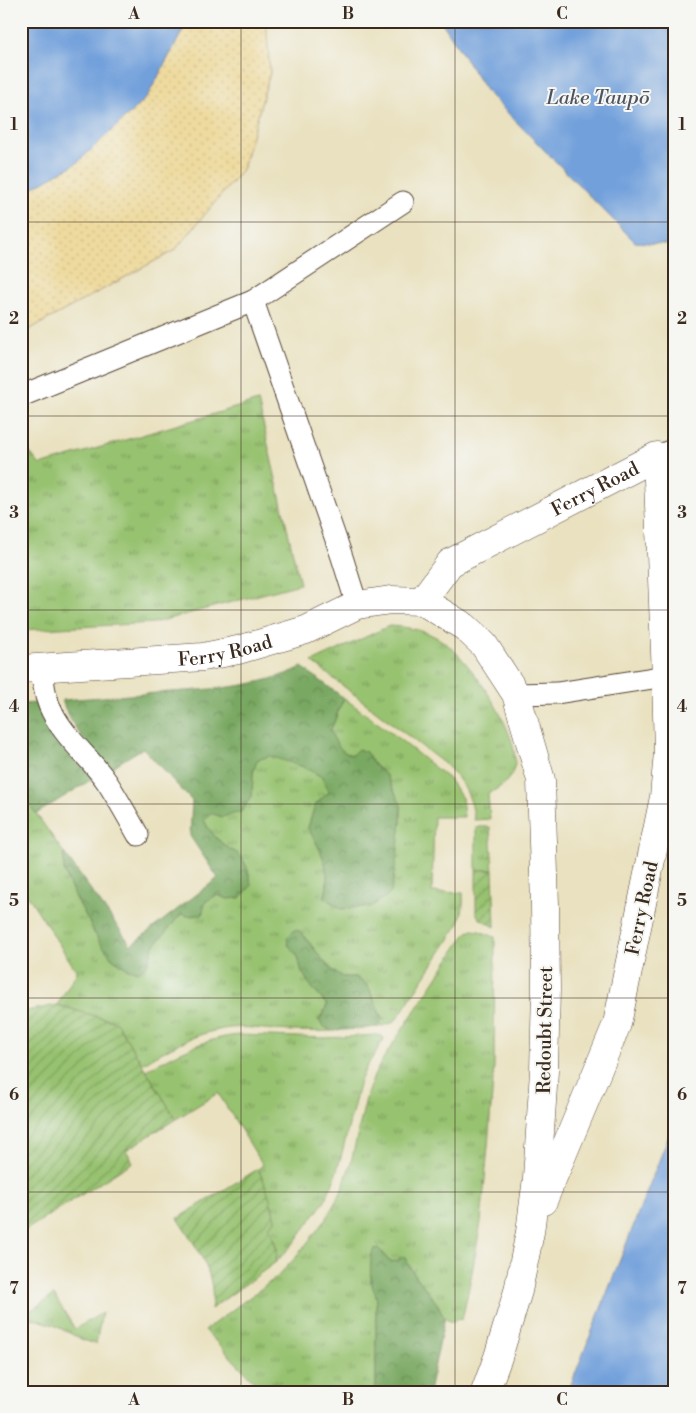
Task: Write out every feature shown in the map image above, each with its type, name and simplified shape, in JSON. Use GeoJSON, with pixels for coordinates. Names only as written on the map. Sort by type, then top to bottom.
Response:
{"type":"FeatureCollection","features":[{"type":"Feature","properties":{"kind":"street","name":"Ferry Road"},"geometry":{"type":"LineString","coordinates":[[422,601],[450,563],[666,452],[668,752],[664,797],[617,1024],[530,1232]]}},
{"type":"Feature","properties":{"kind":"street","name":"Ferry Road"},"geometry":{"type":"LineString","coordinates":[[32,669],[202,657],[238,650],[306,630],[357,605],[391,600],[422,601],[465,627],[484,645],[500,670]]}},
{"type":"Feature","properties":{"kind":"street","name":"Redoubt Street"},"geometry":{"type":"LineString","coordinates":[[485,1392],[518,1291],[530,1232],[537,1178],[544,1071],[546,989],[541,780],[516,694],[500,670]]}},
{"type":"Feature","properties":{"kind":"lane"},"geometry":{"type":"LineString","coordinates":[[21,396],[253,301],[403,202]]}},
{"type":"Feature","properties":{"kind":"lane"},"geometry":{"type":"LineString","coordinates":[[253,301],[357,605]]}},
{"type":"Feature","properties":{"kind":"lane"},"geometry":{"type":"LineString","coordinates":[[32,669],[54,715],[67,735],[106,782],[138,835]]}},
{"type":"Feature","properties":{"kind":"lane"},"geometry":{"type":"LineString","coordinates":[[516,694],[557,693],[666,676]]}},
{"type":"Feature","properties":{"kind":"green space"},"geometry":{"type":"Polygon","coordinates":[[[258,401],[300,584],[153,623],[21,630],[21,442],[40,465],[258,401]]]}},
{"type":"Feature","properties":{"kind":"green space"},"geometry":{"type":"Polygon","coordinates":[[[389,626],[418,630],[444,642],[467,664],[492,699],[510,737],[515,754],[514,768],[507,781],[488,794],[490,819],[474,820],[466,790],[446,765],[312,662],[389,626]]]}},
{"type":"Feature","properties":{"kind":"green space"},"geometry":{"type":"Polygon","coordinates":[[[302,667],[344,698],[330,731],[338,746],[344,752],[352,755],[358,749],[366,752],[374,765],[386,775],[401,805],[397,857],[391,893],[372,906],[341,909],[325,898],[327,887],[326,869],[322,853],[308,828],[315,805],[329,792],[322,777],[304,767],[270,756],[257,760],[253,773],[252,796],[241,812],[222,817],[210,813],[204,820],[217,838],[243,860],[249,873],[251,886],[240,898],[228,899],[217,895],[206,901],[202,915],[188,916],[181,914],[153,947],[148,963],[139,972],[128,969],[112,958],[99,941],[64,871],[64,853],[131,945],[218,878],[190,836],[192,801],[143,748],[109,769],[76,728],[62,700],[237,686],[271,679],[302,667]]]}},
{"type":"Feature","properties":{"kind":"green space"},"geometry":{"type":"Polygon","coordinates":[[[344,698],[449,779],[462,798],[464,817],[434,817],[432,892],[463,893],[463,906],[460,918],[457,927],[397,1019],[392,1023],[379,1027],[382,1019],[368,986],[356,977],[343,977],[335,972],[326,964],[300,931],[288,944],[298,956],[302,972],[327,1005],[319,1020],[322,1025],[331,1031],[294,1031],[241,1027],[223,1029],[191,1038],[142,1064],[116,1022],[57,1005],[77,972],[21,885],[21,785],[27,801],[64,853],[64,871],[99,941],[112,958],[128,969],[148,963],[153,947],[181,914],[188,916],[203,908],[205,901],[217,895],[228,899],[251,886],[249,873],[243,860],[217,838],[204,820],[209,813],[252,796],[253,773],[257,760],[270,755],[304,767],[322,777],[329,792],[315,805],[308,828],[322,853],[326,869],[327,887],[325,898],[341,909],[372,906],[397,857],[401,805],[386,775],[374,765],[370,758],[358,749],[352,755],[344,752],[334,739],[330,731],[344,698]]]}},
{"type":"Feature","properties":{"kind":"green space"},"geometry":{"type":"Polygon","coordinates":[[[37,703],[46,725],[53,735],[68,753],[94,778],[36,814],[27,801],[21,785],[21,704],[37,703]]]}},
{"type":"Feature","properties":{"kind":"green space"},"geometry":{"type":"Polygon","coordinates":[[[476,827],[490,827],[493,870],[476,870],[476,827]]]}},
{"type":"Feature","properties":{"kind":"green space"},"geometry":{"type":"Polygon","coordinates":[[[476,870],[493,870],[495,927],[479,918],[476,912],[476,870]]]}},
{"type":"Feature","properties":{"kind":"green space"},"geometry":{"type":"Polygon","coordinates":[[[294,930],[300,931],[326,964],[335,972],[343,977],[356,977],[368,986],[382,1019],[379,1027],[331,1031],[322,1025],[319,1020],[327,1005],[302,972],[298,957],[288,944],[287,937],[294,930]]]}},
{"type":"Feature","properties":{"kind":"green space"},"geometry":{"type":"Polygon","coordinates":[[[473,930],[495,937],[494,1067],[481,1222],[462,1320],[459,1319],[452,1322],[447,1320],[439,1306],[410,1268],[407,1260],[400,1258],[397,1261],[391,1262],[386,1259],[383,1252],[371,1271],[371,1282],[377,1298],[376,1392],[264,1392],[205,1330],[277,1277],[297,1256],[326,1219],[341,1192],[351,1162],[367,1094],[381,1062],[464,936],[473,930]]]}},
{"type":"Feature","properties":{"kind":"green space"},"geometry":{"type":"Polygon","coordinates":[[[57,1005],[116,1022],[176,1119],[126,1150],[133,1162],[21,1233],[21,1012],[57,1005]]]}},
{"type":"Feature","properties":{"kind":"green space"},"geometry":{"type":"Polygon","coordinates":[[[239,1035],[325,1038],[376,1035],[382,1036],[384,1039],[360,1081],[341,1157],[333,1183],[324,1202],[293,1244],[276,1262],[277,1249],[269,1227],[275,1220],[264,1182],[258,1169],[263,1165],[218,1093],[176,1119],[146,1070],[203,1043],[214,1039],[239,1035]]]}},
{"type":"Feature","properties":{"kind":"green space"},"geometry":{"type":"Polygon","coordinates":[[[258,1169],[268,1194],[275,1220],[269,1227],[277,1249],[276,1262],[211,1309],[212,1291],[207,1270],[199,1252],[178,1218],[258,1169]]]}},
{"type":"Feature","properties":{"kind":"green space"},"geometry":{"type":"Polygon","coordinates":[[[378,1248],[391,1262],[397,1261],[404,1256],[410,1268],[445,1317],[429,1392],[376,1392],[377,1298],[372,1284],[370,1268],[374,1249],[378,1248]]]}},
{"type":"Feature","properties":{"kind":"green space"},"geometry":{"type":"Polygon","coordinates":[[[54,1295],[75,1329],[102,1313],[96,1344],[83,1340],[54,1325],[31,1318],[28,1312],[54,1295]]]}},
{"type":"Feature","properties":{"kind":"sand"},"geometry":{"type":"Polygon","coordinates":[[[186,21],[266,21],[270,73],[242,170],[175,250],[21,334],[21,194],[77,163],[181,34],[186,21]]]}},
{"type":"Feature","properties":{"kind":"water"},"geometry":{"type":"Polygon","coordinates":[[[21,21],[186,21],[147,97],[77,163],[21,194],[21,21]]]}},
{"type":"Feature","properties":{"kind":"water","name":"Lake Taupō"},"geometry":{"type":"Polygon","coordinates":[[[441,21],[675,21],[675,245],[635,242],[487,92],[441,21]]]}},
{"type":"Feature","properties":{"kind":"water"},"geometry":{"type":"Polygon","coordinates":[[[675,1120],[675,1392],[568,1392],[675,1120]]]}}]}
